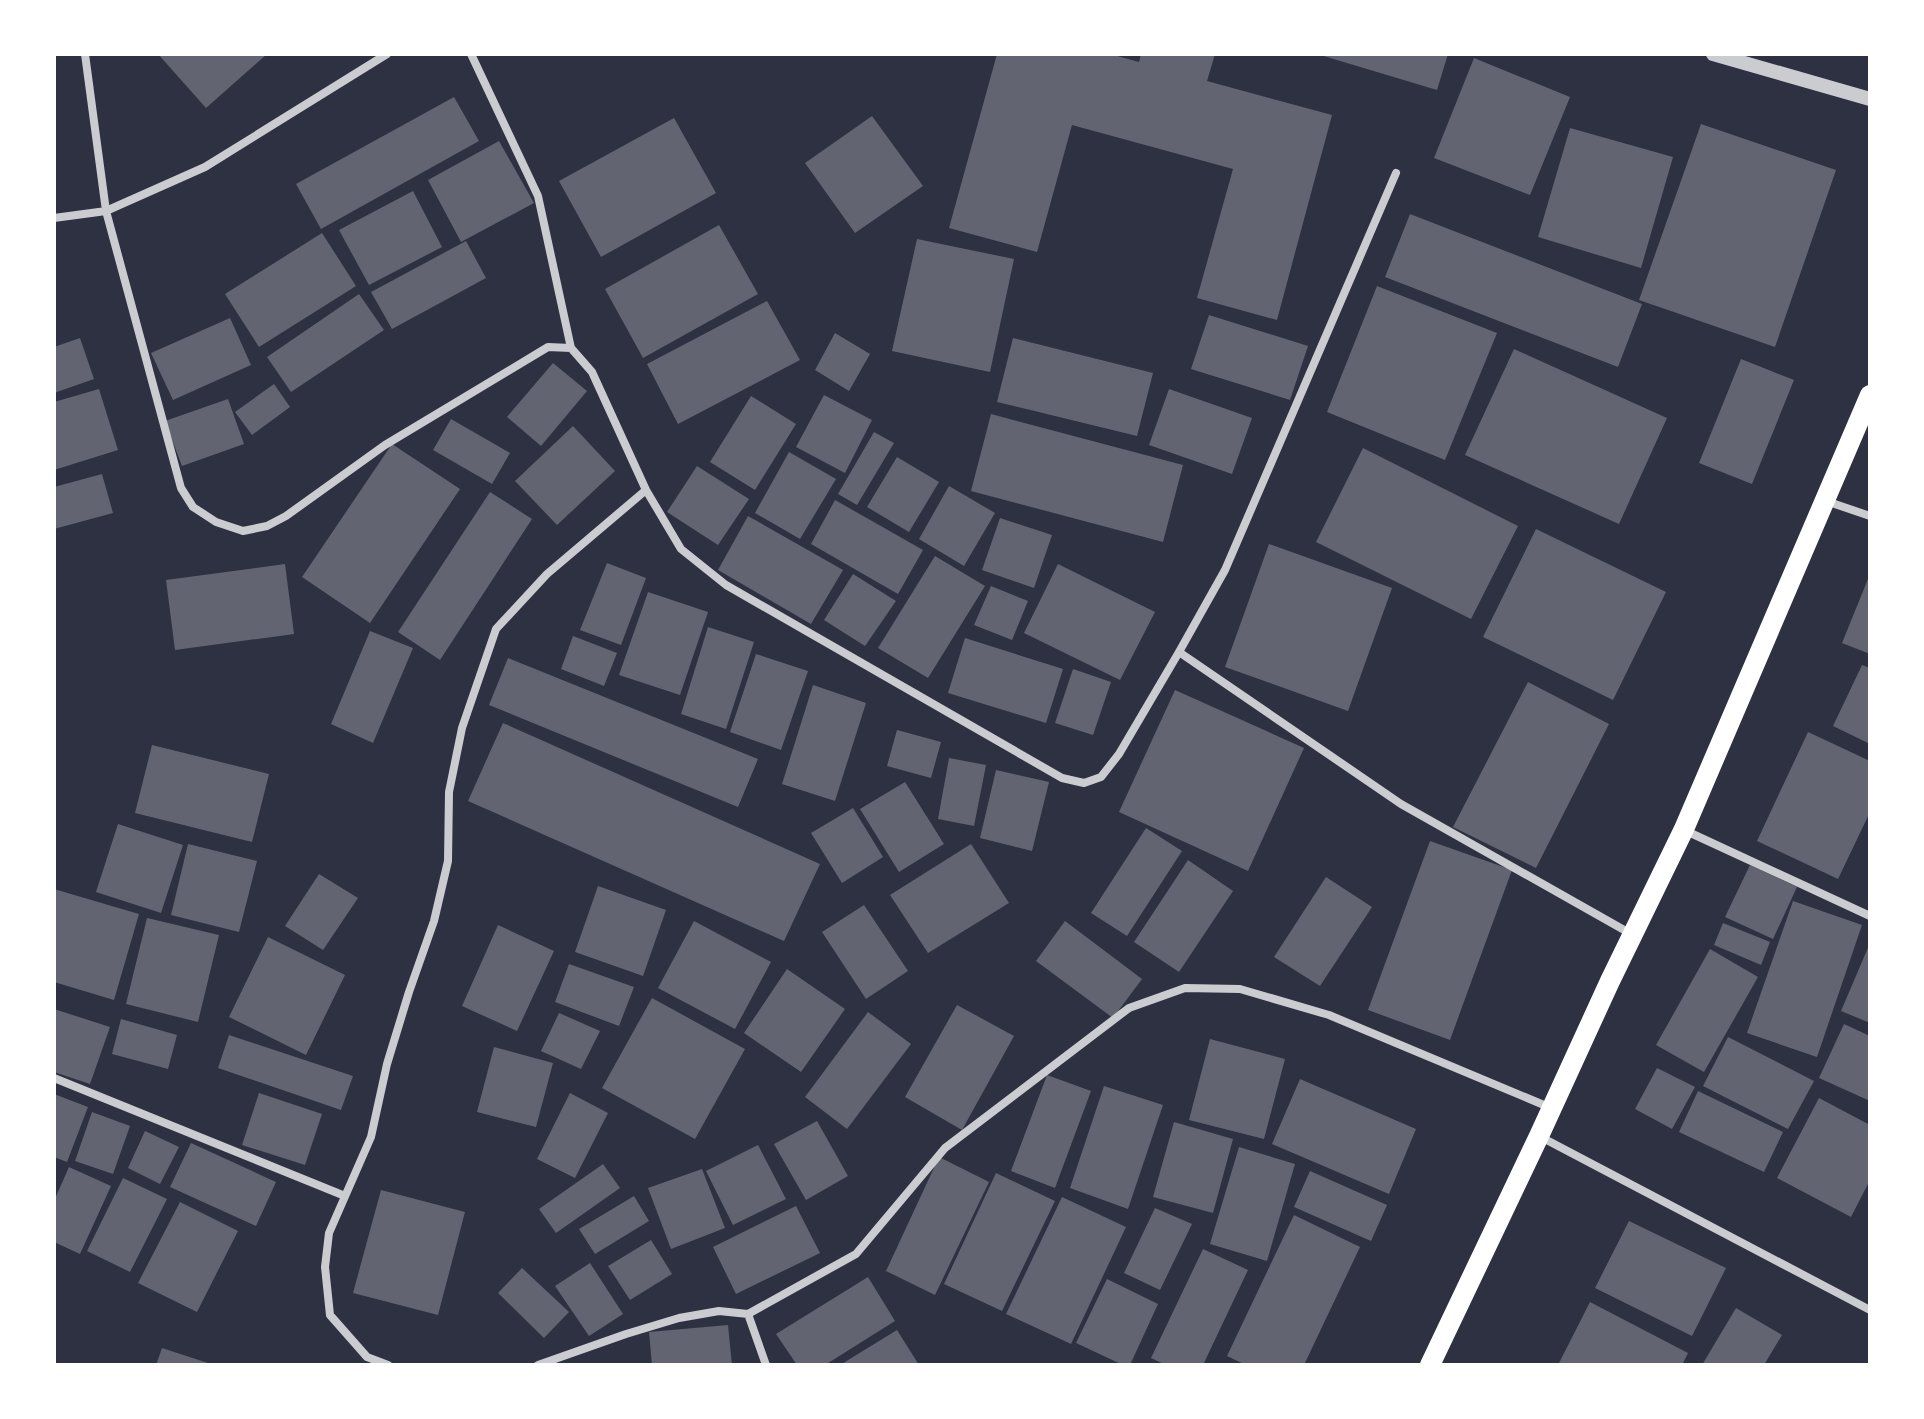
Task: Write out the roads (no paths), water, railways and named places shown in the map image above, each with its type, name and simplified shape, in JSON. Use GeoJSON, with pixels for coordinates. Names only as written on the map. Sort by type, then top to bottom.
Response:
{"type":"FeatureCollection","features":[{"type":"Feature","properties":{"kind":"main road"},"geometry":{"type":"LineString","coordinates":[[1430,1365],[1684,829],[1870,395]]}},
{"type":"Feature","properties":{"kind":"street"},"geometry":{"type":"LineString","coordinates":[[85,54],[106,211],[181,488],[193,507],[216,522],[243,531],[267,526],[286,516],[385,445],[548,347],[571,348]]}},
{"type":"Feature","properties":{"kind":"street"},"geometry":{"type":"LineString","coordinates":[[54,218],[106,211],[205,167],[387,54]]}},
{"type":"Feature","properties":{"kind":"street"},"geometry":{"type":"LineString","coordinates":[[471,54],[538,196],[571,348],[592,372],[646,490],[681,549],[726,585],[1062,778],[1084,783],[1101,777],[1119,754],[1225,570],[1396,173]]}},
{"type":"Feature","properties":{"kind":"street"},"geometry":{"type":"LineString","coordinates":[[1713,54],[1870,99]]}},
{"type":"Feature","properties":{"kind":"street"},"geometry":{"type":"LineString","coordinates":[[388,1365],[367,1357],[330,1315],[325,1267],[329,1233],[371,1137],[387,1064],[434,921],[448,861],[449,792],[462,728],[496,629],[547,574],[646,490]]}},
{"type":"Feature","properties":{"kind":"street"},"geometry":{"type":"LineString","coordinates":[[1825,501],[1870,516]]}},
{"type":"Feature","properties":{"kind":"street"},"geometry":{"type":"LineString","coordinates":[[1179,652],[1401,804],[1633,935]]}},
{"type":"Feature","properties":{"kind":"street"},"geometry":{"type":"LineString","coordinates":[[1684,829],[1870,916]]}},
{"type":"Feature","properties":{"kind":"street"},"geometry":{"type":"LineString","coordinates":[[538,1365],[679,1318],[719,1311],[748,1314],[856,1254],[945,1148],[1129,1008],[1185,988],[1240,989],[1329,1015],[1552,1108]]}},
{"type":"Feature","properties":{"kind":"street"},"geometry":{"type":"LineString","coordinates":[[54,1078],[345,1196]]}},
{"type":"Feature","properties":{"kind":"street"},"geometry":{"type":"LineString","coordinates":[[1539,1136],[1870,1310]]}},
{"type":"Feature","properties":{"kind":"street"},"geometry":{"type":"LineString","coordinates":[[748,1314],[766,1365]]}}]}
